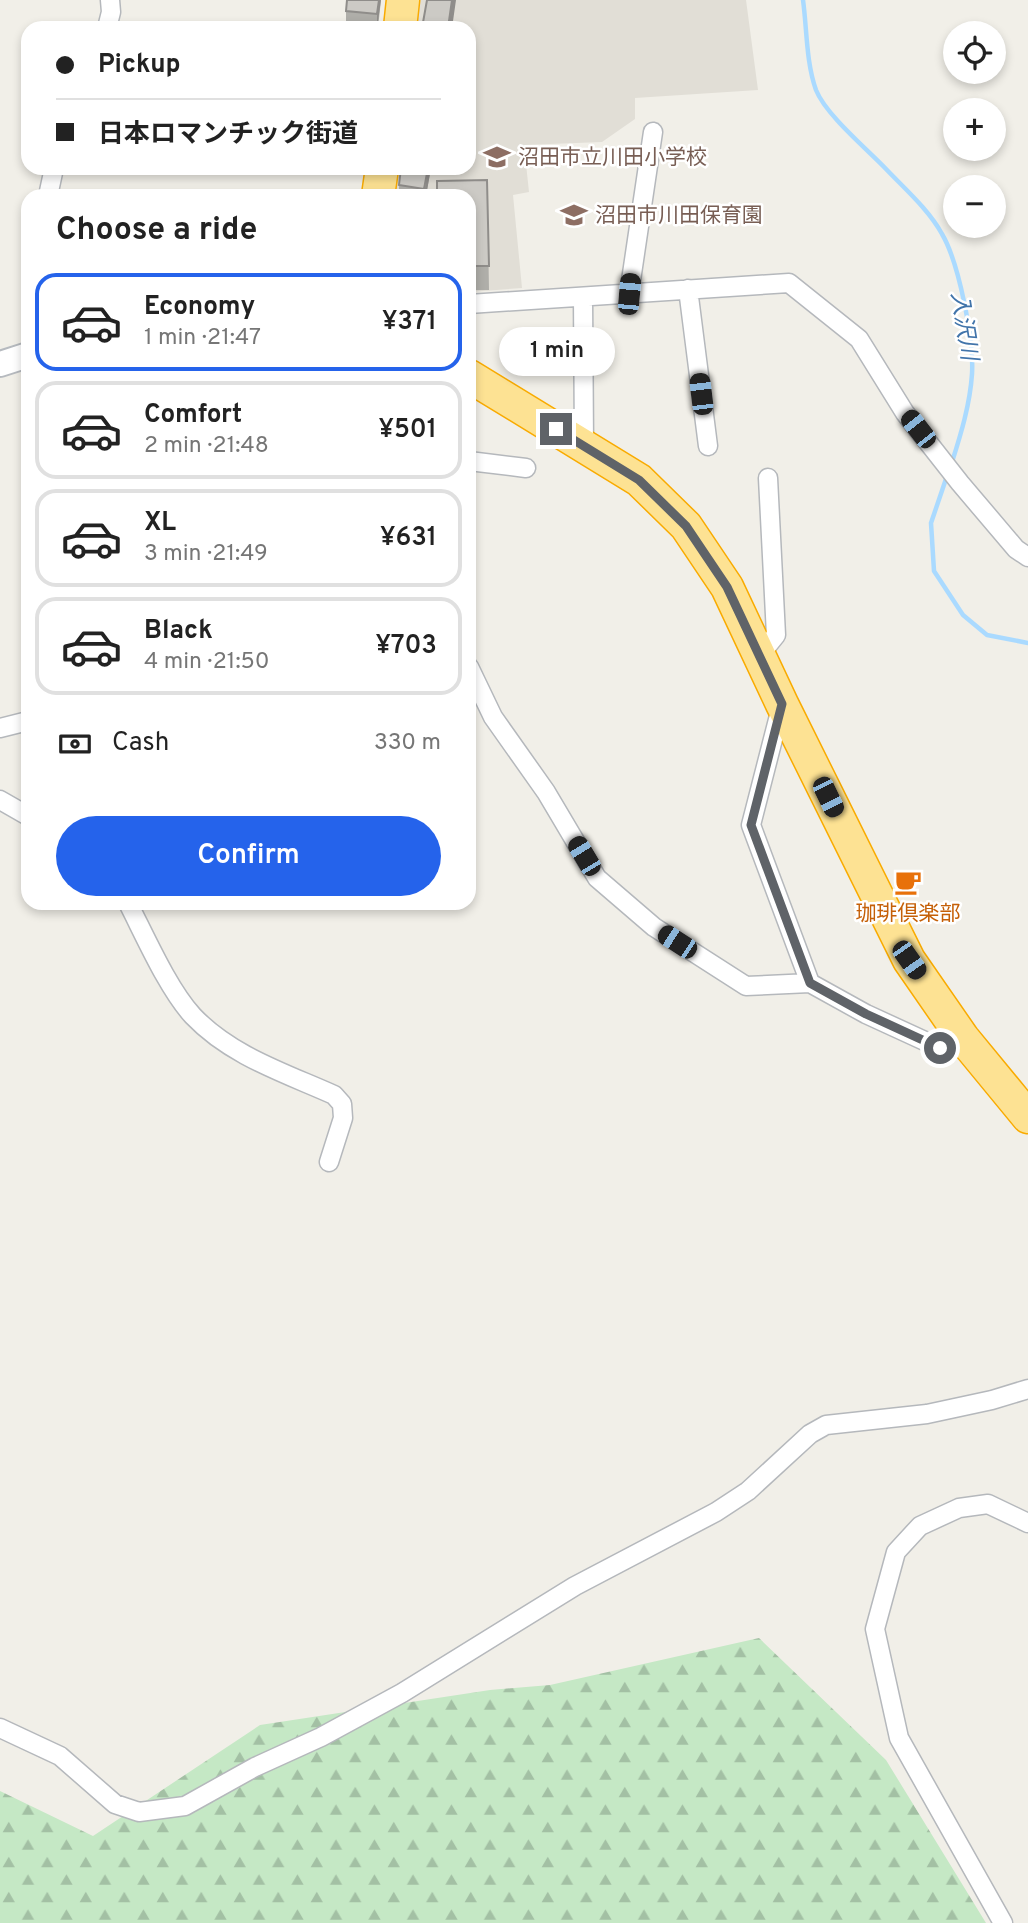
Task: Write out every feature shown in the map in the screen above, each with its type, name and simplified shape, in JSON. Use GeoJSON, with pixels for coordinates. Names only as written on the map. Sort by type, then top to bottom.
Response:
{"type":"FeatureCollection","features":[{"type":"Feature","properties":{"kind":"highway"},"geometry":{"type":"LineString","coordinates":[[401,21],[403,0]]}},
{"type":"Feature","properties":{"kind":"highway"},"geometry":{"type":"LineString","coordinates":[[476,380],[639,480],[686,526],[727,587],[909,960],[963,1038],[1028,1117]]}},
{"type":"Feature","properties":{"kind":"main road"},"geometry":{"type":"LineString","coordinates":[[0,365],[21,358]]}},
{"type":"Feature","properties":{"kind":"street"},"geometry":{"type":"LineString","coordinates":[[109,21],[110,0]]}},
{"type":"Feature","properties":{"kind":"street"},"geometry":{"type":"LineString","coordinates":[[629,294],[653,132]]}},
{"type":"Feature","properties":{"kind":"street"},"geometry":{"type":"LineString","coordinates":[[476,304],[789,283],[859,339],[905,413],[1016,549],[1028,557]]}},
{"type":"Feature","properties":{"kind":"street"},"geometry":{"type":"LineString","coordinates":[[688,289],[708,446]]}},
{"type":"Feature","properties":{"kind":"street"},"geometry":{"type":"LineString","coordinates":[[583,297],[584,446]]}},
{"type":"Feature","properties":{"kind":"street"},"geometry":{"type":"LineString","coordinates":[[476,462],[526,468]]}},
{"type":"Feature","properties":{"kind":"street"},"geometry":{"type":"LineString","coordinates":[[759,656],[776,635],[768,478]]}},
{"type":"Feature","properties":{"kind":"street"},"geometry":{"type":"LineString","coordinates":[[476,682],[493,717],[546,792],[597,878],[654,927],[746,986],[810,983],[866,1014],[940,1048],[963,1038]]}},
{"type":"Feature","properties":{"kind":"street"},"geometry":{"type":"LineString","coordinates":[[782,704],[751,825],[810,983]]}},
{"type":"Feature","properties":{"kind":"street"},"geometry":{"type":"LineString","coordinates":[[0,728],[21,723]]}},
{"type":"Feature","properties":{"kind":"street"},"geometry":{"type":"LineString","coordinates":[[0,800],[21,812]]}},
{"type":"Feature","properties":{"kind":"street"},"geometry":{"type":"LineString","coordinates":[[132,910],[164,971],[191,1014],[213,1034],[258,1062],[334,1095],[342,1104],[343,1118],[330,1163]]}},
{"type":"Feature","properties":{"kind":"street"},"geometry":{"type":"LineString","coordinates":[[0,1728],[60,1756],[115,1804],[139,1812],[186,1806],[255,1767],[321,1737],[390,1699],[575,1586],[716,1512],[748,1491],[810,1434],[826,1425],[927,1414],[1028,1389]]}},
{"type":"Feature","properties":{"kind":"street"},"geometry":{"type":"LineString","coordinates":[[1003,1923],[899,1738],[875,1629],[896,1552],[920,1526],[959,1508],[988,1504],[1028,1522]]}},
{"type":"Feature","properties":{"kind":"shaded area","name":"沼田市立川田小学校"},"geometry":{"type":"Polygon","coordinates":[[[415,0],[746,0],[758,90],[635,98],[635,119],[602,142],[524,145],[529,192],[513,195],[522,288],[476,291],[476,189],[392,189],[394,175],[476,175],[476,21],[413,21],[415,0]]]}},
{"type":"Feature","properties":{"kind":"green space"},"geometry":{"type":"Polygon","coordinates":[[[759,1638],[886,1760],[986,1923],[0,1923],[0,1791],[93,1836],[260,1725],[490,1690],[550,1685],[759,1638]]]}},
{"type":"Feature","properties":{"kind":"building"},"geometry":{"type":"Polygon","coordinates":[[[347,0],[379,0],[377,14],[346,11],[347,0]]]}},
{"type":"Feature","properties":{"kind":"building"},"geometry":{"type":"Polygon","coordinates":[[[427,0],[452,0],[449,21],[423,21],[427,0]]]}},
{"type":"Feature","properties":{"kind":"building"},"geometry":{"type":"Polygon","coordinates":[[[400,175],[427,175],[424,189],[399,185],[400,175]]]}},
{"type":"Feature","properties":{"kind":"building"},"geometry":{"type":"Polygon","coordinates":[[[487,180],[489,266],[476,266],[476,189],[437,189],[437,181],[487,180]]]}},
{"type":"Feature","properties":{"kind":"waterway","name":"入沢川"},"geometry":{"type":"LineString","coordinates":[[803,0],[810,68],[821,100],[930,217],[942,234],[954,263],[968,322],[972,374],[967,408],[952,462]]}},
{"type":"Feature","properties":{"kind":"waterway","name":"入沢川"},"geometry":{"type":"LineString","coordinates":[[948,473],[931,523],[934,571],[963,615],[987,635],[1028,643]]}},
{"type":"Feature","properties":{"kind":"place","name":"沼田市立川田小学校"},"geometry":{"type":"Point","coordinates":[497,157]}},
{"type":"Feature","properties":{"kind":"place","name":"沼田市川田保育園"},"geometry":{"type":"Point","coordinates":[574,215]}},
{"type":"Feature","properties":{"kind":"place","name":"珈琲倶楽部"},"geometry":{"type":"Point","coordinates":[908,882]}},
{"type":"Feature","properties":{"kind":"route"},"geometry":{"type":"LineString","coordinates":[[556,429],[639,480],[686,526],[727,587],[782,704],[751,825],[810,983],[866,1014],[940,1048]]}}]}
